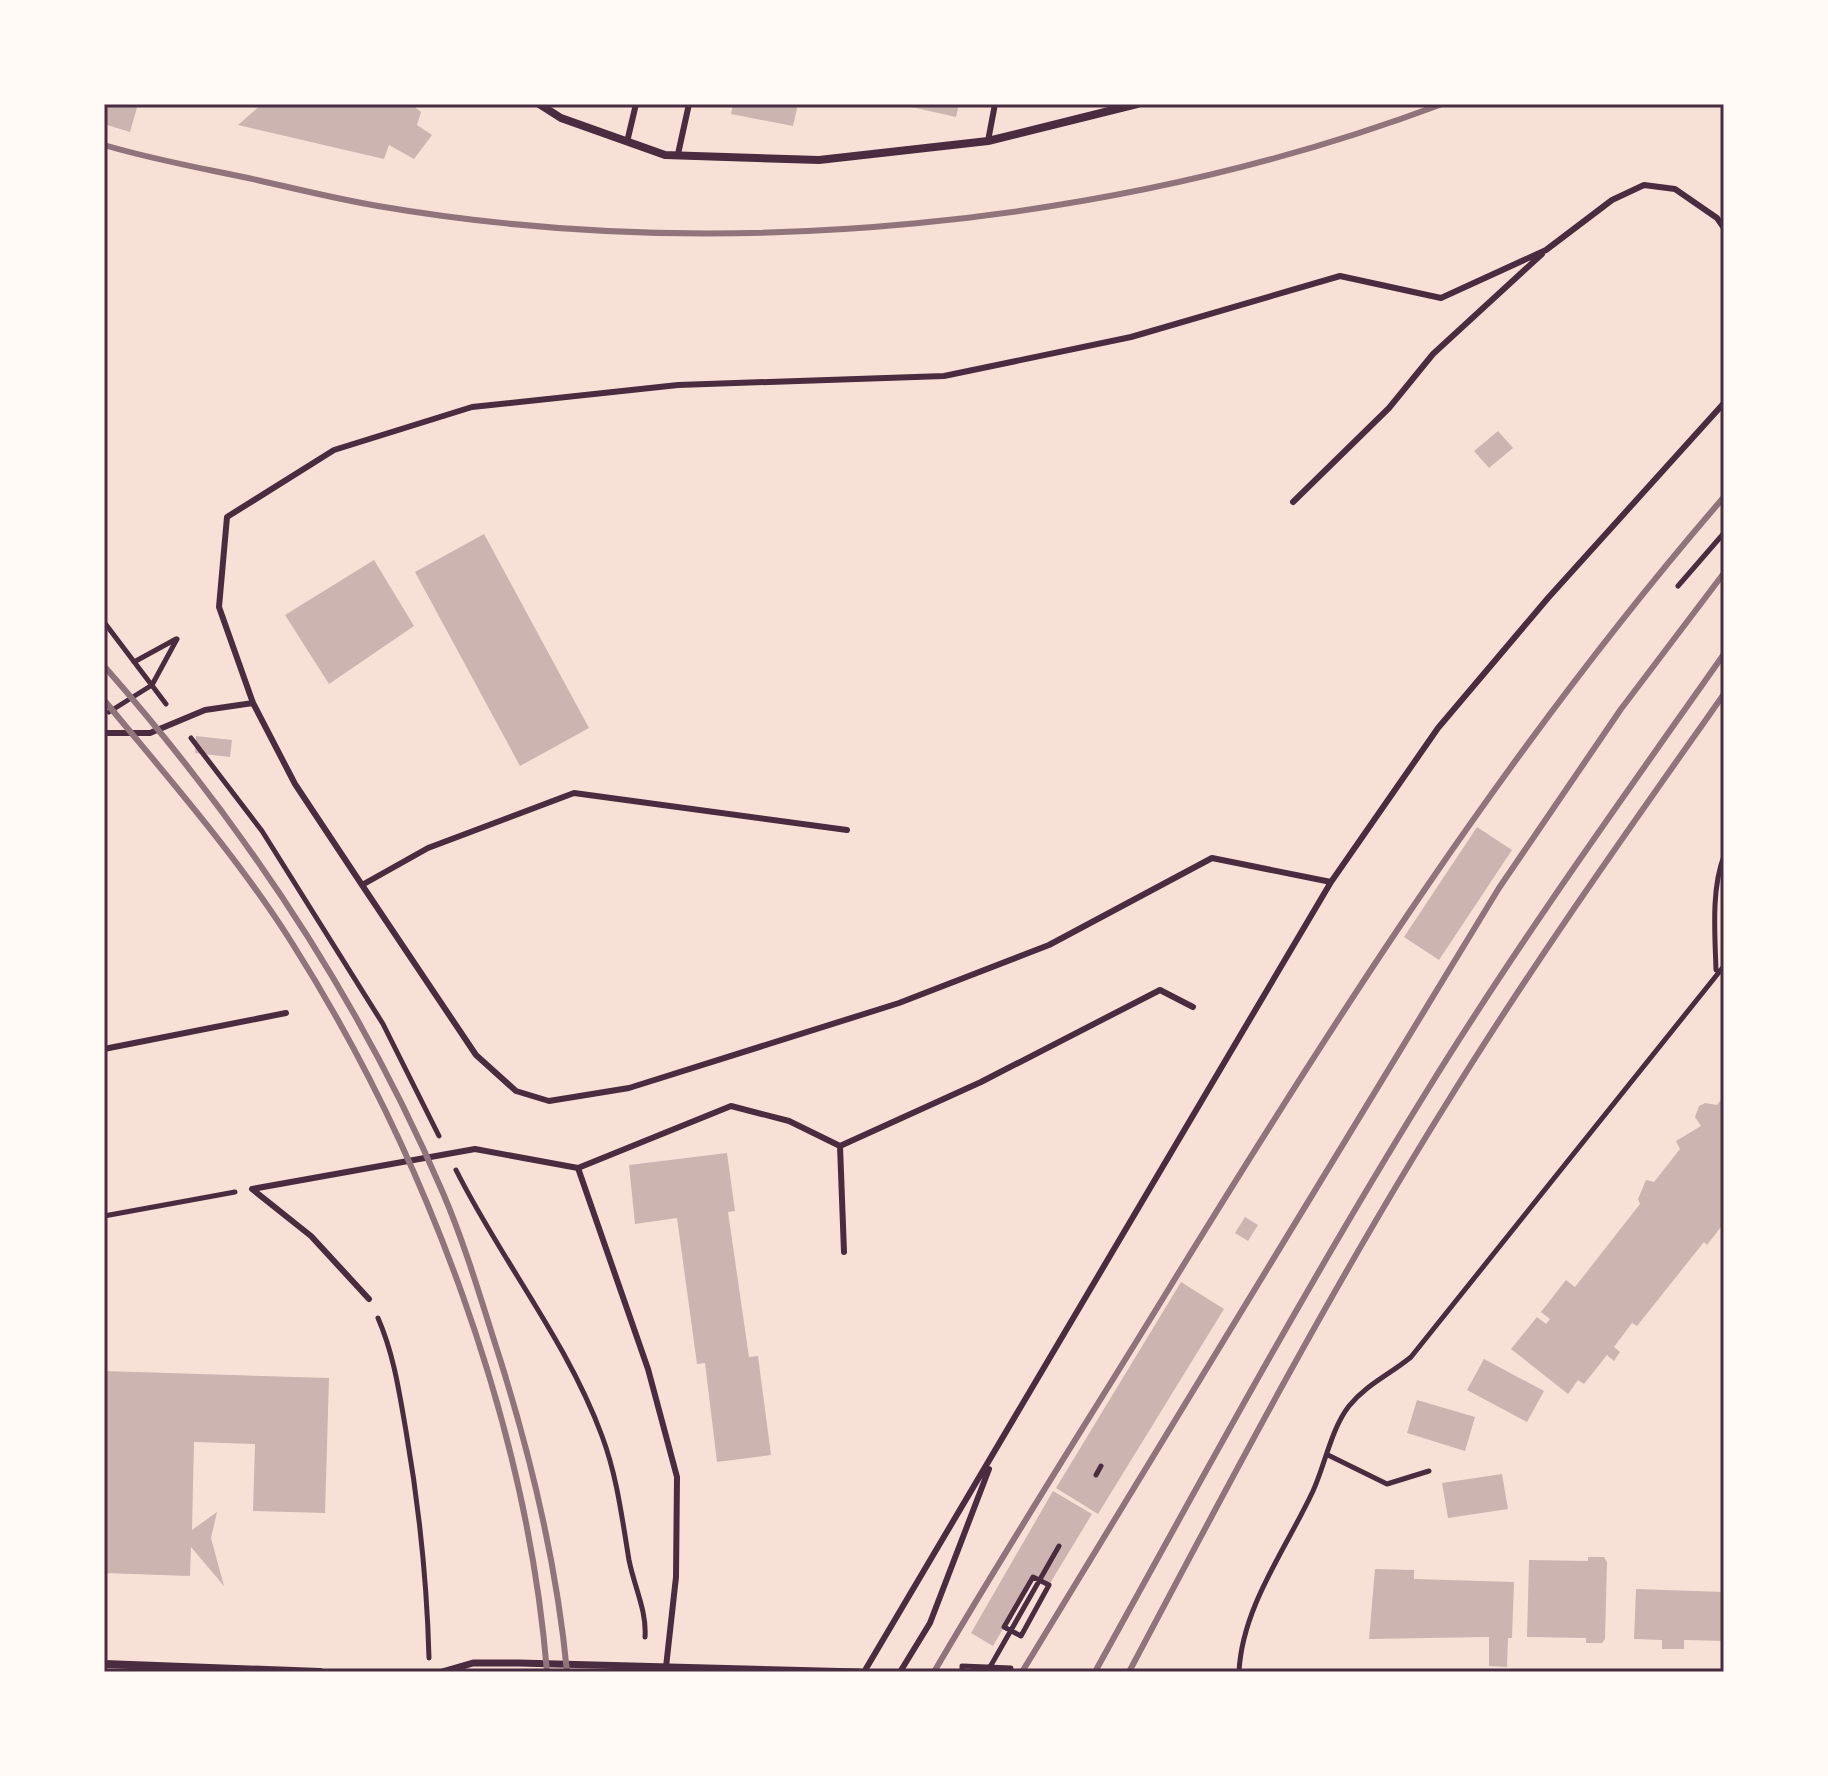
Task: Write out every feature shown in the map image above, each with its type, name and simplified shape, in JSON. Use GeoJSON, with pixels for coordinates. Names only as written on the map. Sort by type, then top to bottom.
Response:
{"type":"FeatureCollection","features":[{"type":"Feature","properties":{"kind":"street"},"geometry":{"type":"LineString","coordinates":[[539,104],[561,118],[665,155],[819,160],[988,141],[1137,104]]}},
{"type":"Feature","properties":{"kind":"street"},"geometry":{"type":"LineString","coordinates":[[442,1672],[473,1663],[519,1663],[861,1672]]}},
{"type":"Feature","properties":{"kind":"street"},"geometry":{"type":"LineString","coordinates":[[104,1664],[320,1672]]}},
{"type":"Feature","properties":{"kind":"lane"},"geometry":{"type":"LineString","coordinates":[[627,142],[636,104]]}},
{"type":"Feature","properties":{"kind":"lane"},"geometry":{"type":"LineString","coordinates":[[678,154],[689,104]]}},
{"type":"Feature","properties":{"kind":"lane"},"geometry":{"type":"LineString","coordinates":[[988,141],[995,104]]}},
{"type":"Feature","properties":{"kind":"lane"},"geometry":{"type":"LineString","coordinates":[[1293,502],[1389,408],[1433,354],[1546,250],[1612,200],[1644,185],[1675,189],[1717,218],[1724,228]]}},
{"type":"Feature","properties":{"kind":"lane"},"geometry":{"type":"LineString","coordinates":[[1331,882],[1212,858],[1049,945],[899,1003],[629,1088],[549,1101],[516,1091],[476,1055],[295,784],[253,703],[219,607],[227,517],[334,450],[472,407],[678,385],[944,376],[1131,337],[1340,276],[1441,298],[1546,250]]}},
{"type":"Feature","properties":{"kind":"lane"},"geometry":{"type":"LineString","coordinates":[[861,1672],[894,1624],[1331,882],[1438,728],[1548,598],[1724,403]]}},
{"type":"Feature","properties":{"kind":"lane"},"geometry":{"type":"LineString","coordinates":[[104,733],[150,733],[205,710],[253,703]]}},
{"type":"Feature","properties":{"kind":"lane"},"geometry":{"type":"LineString","coordinates":[[362,885],[428,848],[574,793],[847,830]]}},
{"type":"Feature","properties":{"kind":"lane"},"geometry":{"type":"LineString","coordinates":[[840,1146],[981,1082],[1160,990],[1193,1007]]}},
{"type":"Feature","properties":{"kind":"lane"},"geometry":{"type":"LineString","coordinates":[[104,1049],[286,1013]]}},
{"type":"Feature","properties":{"kind":"lane"},"geometry":{"type":"LineString","coordinates":[[252,1189],[475,1149],[578,1168],[731,1106],[789,1121],[840,1146]]}},
{"type":"Feature","properties":{"kind":"lane"},"geometry":{"type":"LineString","coordinates":[[840,1146],[844,1252]]}},
{"type":"Feature","properties":{"kind":"lane"},"geometry":{"type":"LineString","coordinates":[[578,1168],[648,1369],[677,1477],[676,1577],[666,1667]]}},
{"type":"Feature","properties":{"kind":"lane"},"geometry":{"type":"LineString","coordinates":[[252,1189],[311,1236],[369,1299]]}},
{"type":"Feature","properties":{"kind":"lane"},"geometry":{"type":"LineString","coordinates":[[900,1672],[930,1623],[996,1451]]}},
{"type":"Feature","properties":{"kind":"path"},"geometry":{"type":"LineString","coordinates":[[1678,586],[1724,533]]}},
{"type":"Feature","properties":{"kind":"path"},"geometry":{"type":"LineString","coordinates":[[104,622],[170,710]]}},
{"type":"Feature","properties":{"kind":"path"},"geometry":{"type":"LineString","coordinates":[[104,715],[152,685],[177,639],[134,662]]}},
{"type":"Feature","properties":{"kind":"path"},"geometry":{"type":"LineString","coordinates":[[188,734],[262,831],[383,1024],[445,1149]]}},
{"type":"Feature","properties":{"kind":"path"},"geometry":{"type":"LineString","coordinates":[[1716,971],[1715,930],[1724,856]]}},
{"type":"Feature","properties":{"kind":"path"},"geometry":{"type":"LineString","coordinates":[[1239,1672],[1240,1648],[1247,1622],[1328,1455],[1346,1410],[1367,1385],[1392,1372],[1411,1357],[1716,971],[1724,966]]}},
{"type":"Feature","properties":{"kind":"path"},"geometry":{"type":"LineString","coordinates":[[452,1162],[565,1358],[602,1435],[618,1489],[630,1564],[646,1624],[644,1666]]}},
{"type":"Feature","properties":{"kind":"path"},"geometry":{"type":"LineString","coordinates":[[104,1216],[252,1189]]}},
{"type":"Feature","properties":{"kind":"path"},"geometry":{"type":"LineString","coordinates":[[369,1299],[392,1352],[415,1479],[428,1599],[429,1672]]}},
{"type":"Feature","properties":{"kind":"path"},"geometry":{"type":"LineString","coordinates":[[1328,1455],[1387,1484],[1429,1471]]}},
{"type":"Feature","properties":{"kind":"path"},"geometry":{"type":"LineString","coordinates":[[1096,1475],[1101,1466]]}},
{"type":"Feature","properties":{"kind":"path"},"geometry":{"type":"LineString","coordinates":[[990,1667],[1059,1546]]}},
{"type":"Feature","properties":{"kind":"path"},"geometry":{"type":"LineString","coordinates":[[1033,1577],[1049,1585],[1021,1636],[1004,1627],[1033,1577]]}},
{"type":"Feature","properties":{"kind":"path"},"geometry":{"type":"LineString","coordinates":[[962,1672],[962,1666],[1011,1668],[1010,1672]]}},
{"type":"Feature","properties":{"kind":"building"},"geometry":{"type":"Polygon","coordinates":[[[104,104],[138,104],[130,132],[104,124],[104,104]]]}},
{"type":"Feature","properties":{"kind":"building"},"geometry":{"type":"Polygon","coordinates":[[[262,104],[416,104],[415,107],[421,112],[417,125],[432,135],[414,159],[389,145],[384,159],[238,125],[262,104]]]}},
{"type":"Feature","properties":{"kind":"building"},"geometry":{"type":"Polygon","coordinates":[[[733,104],[798,104],[793,126],[731,114],[733,104]]]}},
{"type":"Feature","properties":{"kind":"building"},"geometry":{"type":"Polygon","coordinates":[[[898,104],[959,104],[956,117],[898,104]]]}},
{"type":"Feature","properties":{"kind":"building"},"geometry":{"type":"Polygon","coordinates":[[[1498,431],[1513,448],[1489,468],[1474,451],[1498,431]]]}},
{"type":"Feature","properties":{"kind":"building"},"geometry":{"type":"Polygon","coordinates":[[[484,534],[589,728],[520,766],[415,572],[484,534]]]}},
{"type":"Feature","properties":{"kind":"building"},"geometry":{"type":"Polygon","coordinates":[[[374,560],[414,626],[329,684],[285,615],[374,560]]]}},
{"type":"Feature","properties":{"kind":"building"},"geometry":{"type":"Polygon","coordinates":[[[196,736],[232,740],[230,757],[195,753],[196,736]]]}},
{"type":"Feature","properties":{"kind":"building"},"geometry":{"type":"Polygon","coordinates":[[[1477,827],[1512,850],[1439,960],[1404,937],[1477,827]]]}},
{"type":"Feature","properties":{"kind":"building"},"geometry":{"type":"Polygon","coordinates":[[[1724,1096],[1724,1223],[1707,1245],[1704,1242],[1637,1326],[1632,1323],[1614,1347],[1620,1352],[1614,1361],[1607,1355],[1584,1384],[1578,1380],[1568,1394],[1511,1349],[1537,1317],[1546,1324],[1550,1319],[1541,1312],[1566,1280],[1575,1287],[1640,1204],[1638,1199],[1646,1180],[1654,1182],[1680,1149],[1676,1141],[1701,1126],[1695,1117],[1699,1106],[1705,1103],[1717,1105],[1724,1096]]]}},
{"type":"Feature","properties":{"kind":"building"},"geometry":{"type":"Polygon","coordinates":[[[727,1153],[735,1211],[728,1212],[749,1357],[758,1356],[771,1455],[717,1462],[705,1363],[697,1364],[677,1218],[635,1224],[629,1165],[727,1153]]]}},
{"type":"Feature","properties":{"kind":"building"},"geometry":{"type":"Polygon","coordinates":[[[1245,1217],[1258,1225],[1248,1241],[1235,1233],[1245,1217]]]}},
{"type":"Feature","properties":{"kind":"building"},"geometry":{"type":"Polygon","coordinates":[[[1181,1282],[1224,1309],[1098,1514],[1056,1488],[1181,1282]]]}},
{"type":"Feature","properties":{"kind":"building"},"geometry":{"type":"Polygon","coordinates":[[[1484,1359],[1544,1391],[1527,1422],[1467,1390],[1484,1359]]]}},
{"type":"Feature","properties":{"kind":"building"},"geometry":{"type":"Polygon","coordinates":[[[104,1371],[329,1378],[325,1513],[253,1511],[255,1444],[194,1442],[192,1530],[217,1512],[211,1538],[224,1586],[191,1547],[190,1576],[104,1573],[104,1371]]]}},
{"type":"Feature","properties":{"kind":"building"},"geometry":{"type":"Polygon","coordinates":[[[1417,1400],[1475,1417],[1465,1451],[1407,1433],[1417,1400]]]}},
{"type":"Feature","properties":{"kind":"building"},"geometry":{"type":"Polygon","coordinates":[[[1502,1474],[1508,1509],[1448,1518],[1442,1483],[1502,1474]]]}},
{"type":"Feature","properties":{"kind":"building"},"geometry":{"type":"Polygon","coordinates":[[[1053,1491],[1092,1514],[1049,1585],[1033,1577],[993,1646],[971,1633],[1053,1491]]]}},
{"type":"Feature","properties":{"kind":"building"},"geometry":{"type":"Polygon","coordinates":[[[1588,1557],[1604,1557],[1607,1562],[1605,1639],[1602,1643],[1586,1643],[1586,1638],[1527,1637],[1529,1560],[1588,1561],[1588,1557]]]}},
{"type":"Feature","properties":{"kind":"building"},"geometry":{"type":"Polygon","coordinates":[[[1375,1569],[1414,1570],[1414,1579],[1514,1582],[1512,1638],[1508,1638],[1507,1667],[1489,1666],[1489,1637],[1369,1639],[1375,1569]]]}},
{"type":"Feature","properties":{"kind":"building"},"geometry":{"type":"Polygon","coordinates":[[[1636,1589],[1724,1592],[1724,1641],[1684,1640],[1684,1649],[1662,1649],[1662,1640],[1634,1639],[1636,1589]]]}},
{"type":"Feature","properties":{"kind":"railway"},"geometry":{"type":"LineString","coordinates":[[104,145],[378,206],[509,224],[643,232],[780,232],[916,223],[1052,206],[1186,180],[1317,146],[1442,104]]}},
{"type":"Feature","properties":{"kind":"railway"},"geometry":{"type":"LineString","coordinates":[[934,1672],[1229,1191],[1360,986],[1498,785],[1570,687],[1724,497]]}},
{"type":"Feature","properties":{"kind":"railway"},"geometry":{"type":"LineString","coordinates":[[1022,1672],[1499,888],[1621,709],[1724,573]]}},
{"type":"Feature","properties":{"kind":"railway"},"geometry":{"type":"LineString","coordinates":[[1095,1672],[1297,1309],[1425,1094],[1534,927],[1724,654]]}},
{"type":"Feature","properties":{"kind":"railway"},"geometry":{"type":"LineString","coordinates":[[104,666],[204,788],[294,916],[375,1051],[410,1121],[459,1234],[512,1397],[550,1553],[567,1672]]}},
{"type":"Feature","properties":{"kind":"railway"},"geometry":{"type":"LineString","coordinates":[[1129,1672],[1282,1386],[1403,1175],[1546,950],[1724,694]]}},
{"type":"Feature","properties":{"kind":"railway"},"geometry":{"type":"LineString","coordinates":[[104,700],[202,818],[271,911],[340,1024],[385,1111],[426,1201],[462,1293],[493,1388],[517,1483],[536,1578],[547,1672]]}}]}
